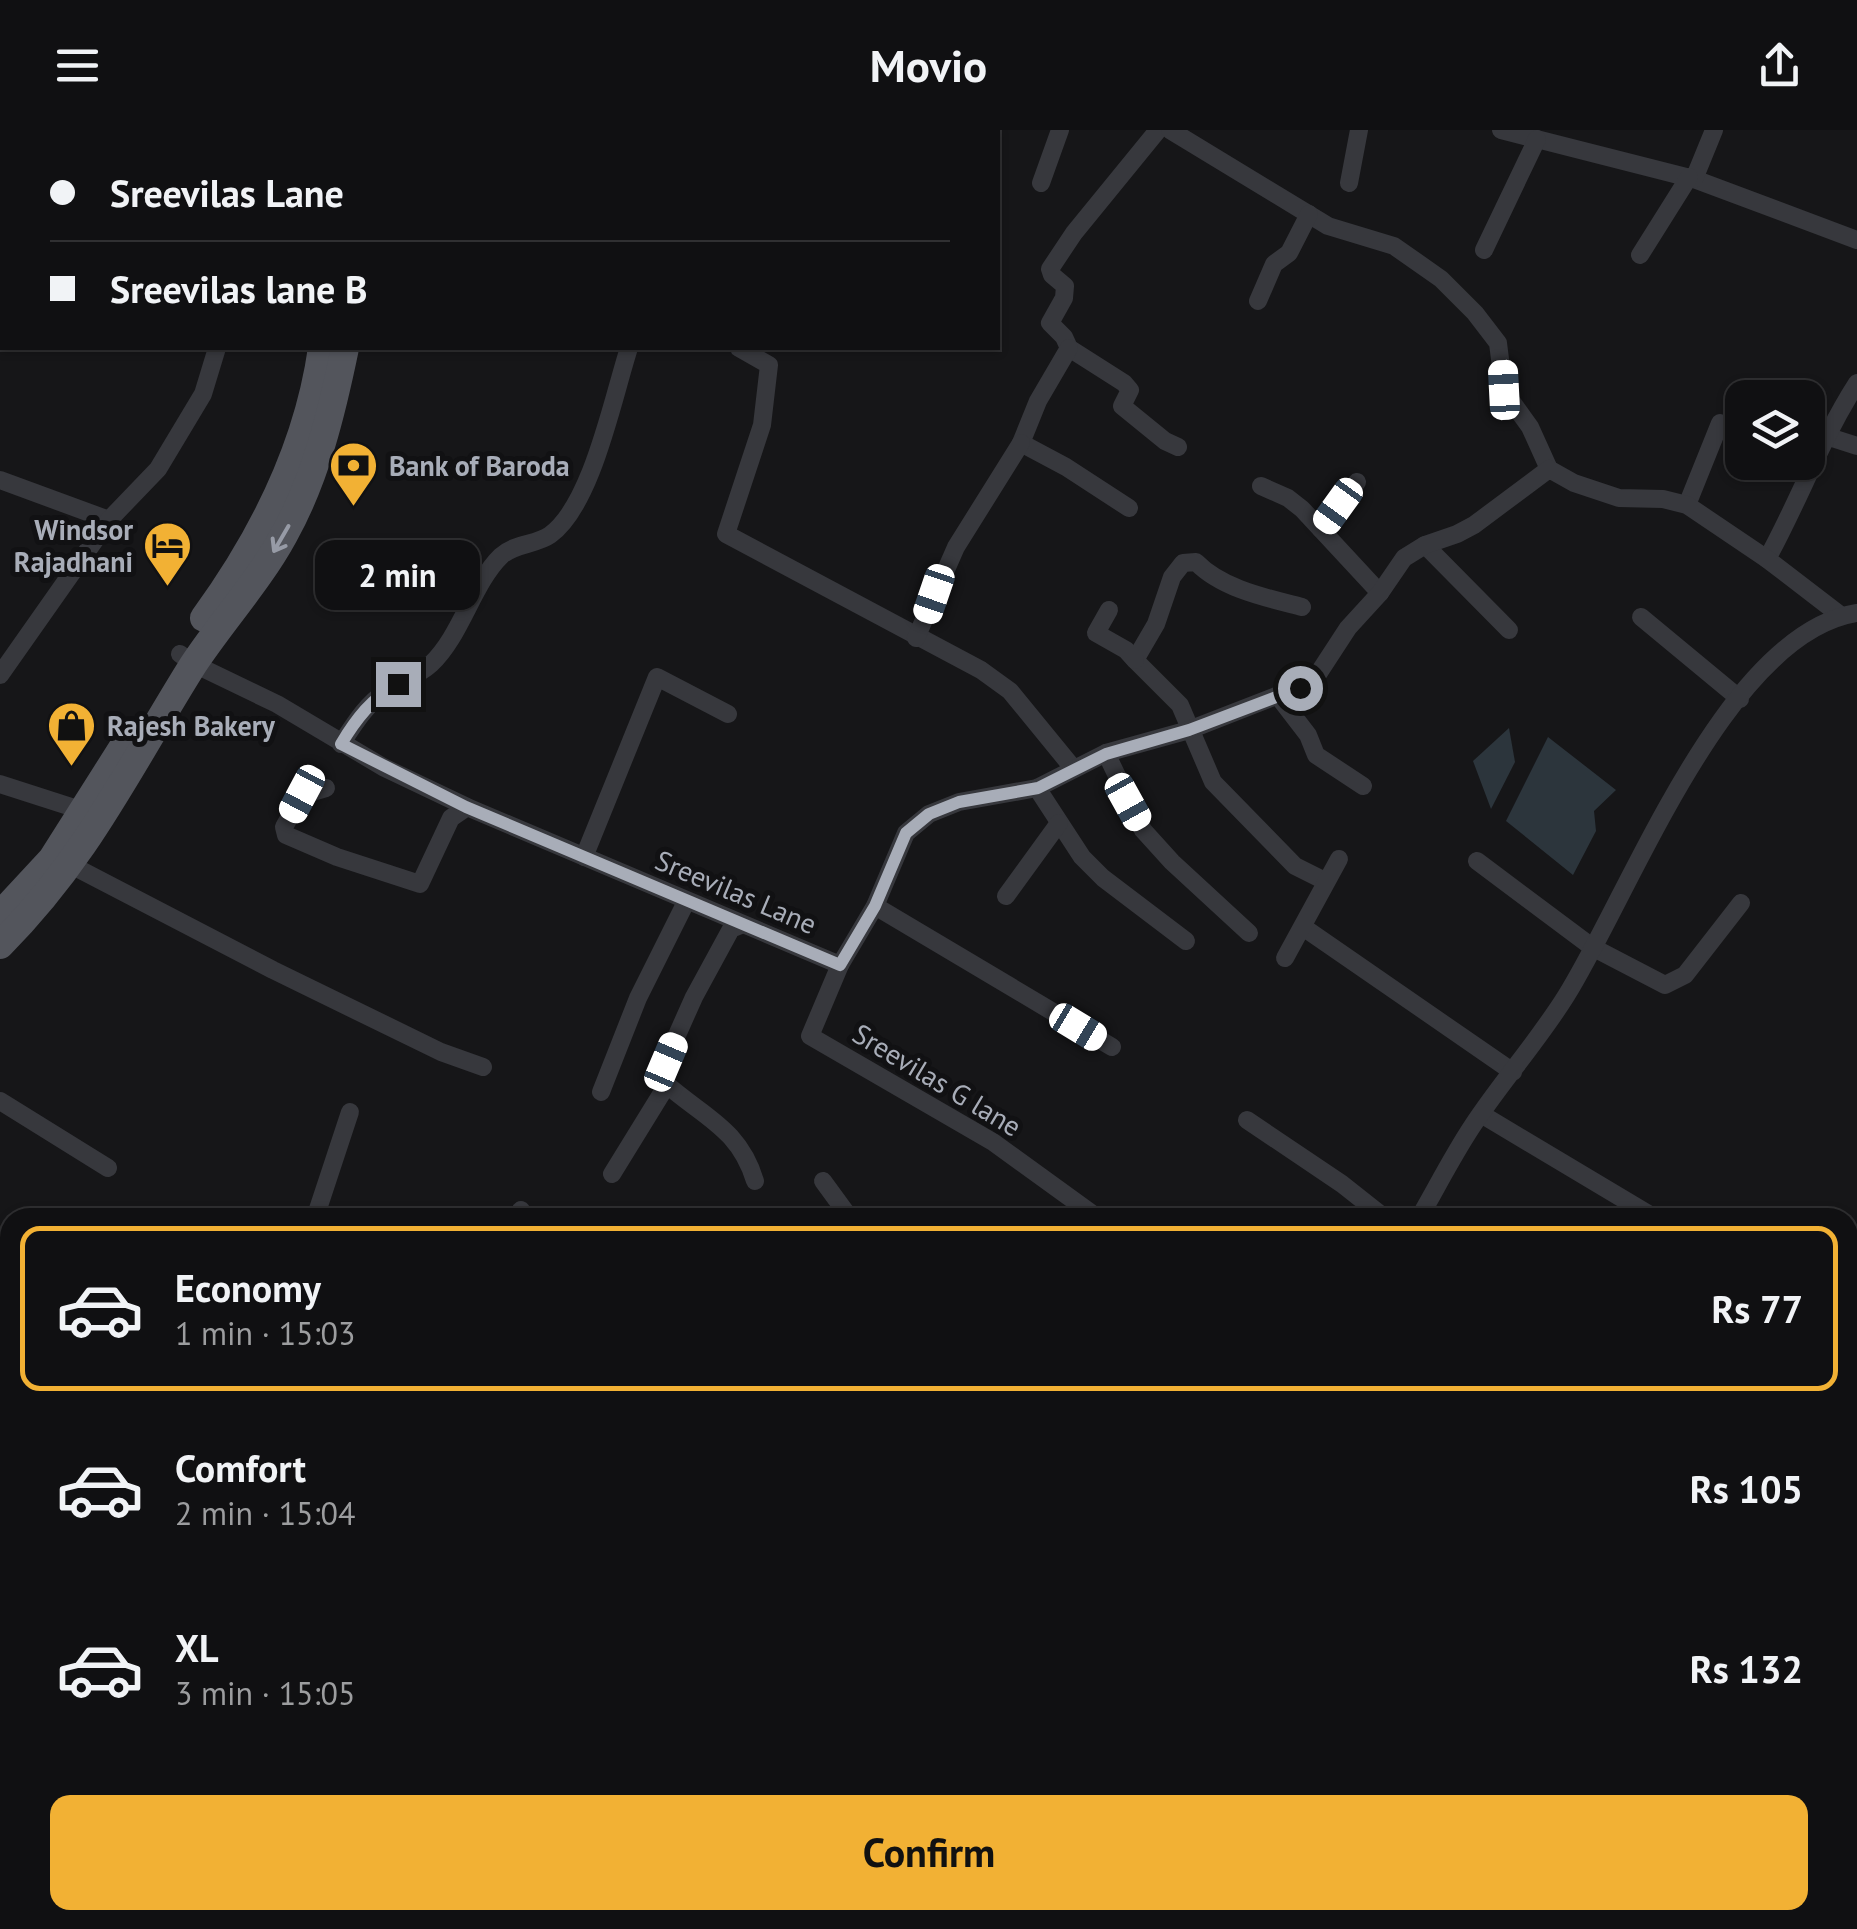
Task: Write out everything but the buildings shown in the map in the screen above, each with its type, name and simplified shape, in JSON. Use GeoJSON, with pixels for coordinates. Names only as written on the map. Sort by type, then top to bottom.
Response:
{"type":"FeatureCollection","features":[{"type":"Feature","properties":{"kind":"main road"},"geometry":{"type":"LineString","coordinates":[[0,945],[71,865],[94,815],[252,547],[301,440],[322,350]]}},
{"type":"Feature","properties":{"kind":"main road"},"geometry":{"type":"LineString","coordinates":[[187,659],[285,534],[314,465],[345,350]]}},
{"type":"Feature","properties":{"kind":"main road"},"geometry":{"type":"LineString","coordinates":[[0,915],[94,815]]}},
{"type":"Feature","properties":{"kind":"street"},"geometry":{"type":"LineString","coordinates":[[1040,183],[1060,130]]}},
{"type":"Feature","properties":{"kind":"street"},"geometry":{"type":"LineString","coordinates":[[1158,130],[1074,233],[1050,269],[1052,276],[1065,286],[1064,298],[1050,323],[1069,348],[1124,383],[1130,390],[1122,406],[1178,447]]}},
{"type":"Feature","properties":{"kind":"street"},"geometry":{"type":"LineString","coordinates":[[1170,130],[1328,226],[1394,246],[1442,279],[1498,343],[1504,390],[1530,427],[1549,469],[1574,483],[1619,498],[1663,498],[1688,505],[1848,614]]}},
{"type":"Feature","properties":{"kind":"street"},"geometry":{"type":"LineString","coordinates":[[1348,183],[1359,130]]}},
{"type":"Feature","properties":{"kind":"street"},"geometry":{"type":"LineString","coordinates":[[1502,130],[1692,178],[1857,240]]}},
{"type":"Feature","properties":{"kind":"street"},"geometry":{"type":"LineString","coordinates":[[1640,255],[1692,178],[1714,130]]}},
{"type":"Feature","properties":{"kind":"street"},"geometry":{"type":"LineString","coordinates":[[1484,250],[1537,139]]}},
{"type":"Feature","properties":{"kind":"street"},"geometry":{"type":"LineString","coordinates":[[1258,301],[1274,264],[1289,252],[1309,214]]}},
{"type":"Feature","properties":{"kind":"street"},"geometry":{"type":"LineString","coordinates":[[916,638],[956,547],[1021,443],[1038,400],[1069,348]]}},
{"type":"Feature","properties":{"kind":"street"},"geometry":{"type":"LineString","coordinates":[[0,675],[110,520],[158,469],[183,431],[202,394],[212,350]]}},
{"type":"Feature","properties":{"kind":"street"},"geometry":{"type":"LineString","coordinates":[[341,744],[382,693],[431,664],[453,636],[502,554],[547,538],[572,511],[594,465],[627,350]]}},
{"type":"Feature","properties":{"kind":"street"},"geometry":{"type":"LineString","coordinates":[[743,350],[769,365]]}},
{"type":"Feature","properties":{"kind":"street"},"geometry":{"type":"LineString","coordinates":[[777,350],[769,365],[762,425],[726,534],[980,670],[1010,691],[1073,768]]}},
{"type":"Feature","properties":{"kind":"street"},"geometry":{"type":"LineString","coordinates":[[1768,559],[1800,499],[1826,436],[1857,385]]}},
{"type":"Feature","properties":{"kind":"street"},"geometry":{"type":"LineString","coordinates":[[1688,505],[1720,423]]}},
{"type":"Feature","properties":{"kind":"street"},"geometry":{"type":"LineString","coordinates":[[1826,436],[1857,446]]}},
{"type":"Feature","properties":{"kind":"street"},"geometry":{"type":"LineString","coordinates":[[1021,443],[1129,508]]}},
{"type":"Feature","properties":{"kind":"street","name":"Sreevilas Lane"},"geometry":{"type":"LineString","coordinates":[[187,659],[466,807],[840,965],[875,906],[906,833],[929,814],[959,802],[1038,788],[1106,754],[1189,730],[1300,688],[1318,674],[1348,628],[1380,593],[1404,558],[1424,545],[1474,525],[1549,469]]}},
{"type":"Feature","properties":{"kind":"street"},"geometry":{"type":"LineString","coordinates":[[0,480],[110,520]]}},
{"type":"Feature","properties":{"kind":"street"},"geometry":{"type":"LineString","coordinates":[[1321,530],[1356,482]]}},
{"type":"Feature","properties":{"kind":"street"},"geometry":{"type":"LineString","coordinates":[[1261,486],[1288,498],[1380,593]]}},
{"type":"Feature","properties":{"kind":"street"},"geometry":{"type":"LineString","coordinates":[[1424,545],[1509,630]]}},
{"type":"Feature","properties":{"kind":"street"},"geometry":{"type":"LineString","coordinates":[[1135,660],[1156,624],[1172,578],[1183,562],[1196,562],[1207,574],[1266,598],[1302,607]]}},
{"type":"Feature","properties":{"kind":"street"},"geometry":{"type":"LineString","coordinates":[[1108,610],[1096,633],[1126,650],[1180,705],[1213,782],[1295,866],[1321,879]]}},
{"type":"Feature","properties":{"kind":"street"},"geometry":{"type":"LineString","coordinates":[[1425,1208],[1481,1114],[1566,995],[1696,754],[1774,658],[1803,635],[1848,614]]}},
{"type":"Feature","properties":{"kind":"street"},"geometry":{"type":"LineString","coordinates":[[1641,617],[1740,698]]}},
{"type":"Feature","properties":{"kind":"street"},"geometry":{"type":"LineString","coordinates":[[584,857],[658,677],[728,714]]}},
{"type":"Feature","properties":{"kind":"street"},"geometry":{"type":"LineString","coordinates":[[1278,696],[1308,735],[1316,756],[1363,786]]}},
{"type":"Feature","properties":{"kind":"street"},"geometry":{"type":"LineString","coordinates":[[1106,754],[1143,830],[1249,933]]}},
{"type":"Feature","properties":{"kind":"street"},"geometry":{"type":"LineString","coordinates":[[0,784],[94,815]]}},
{"type":"Feature","properties":{"kind":"street"},"geometry":{"type":"LineString","coordinates":[[326,788],[302,794],[284,827],[286,835],[337,858],[420,884],[451,818],[466,807]]}},
{"type":"Feature","properties":{"kind":"street"},"geometry":{"type":"LineString","coordinates":[[1038,788],[1058,823],[1103,878],[1186,942]]}},
{"type":"Feature","properties":{"kind":"street"},"geometry":{"type":"LineString","coordinates":[[1006,896],[1058,823]]}},
{"type":"Feature","properties":{"kind":"street"},"geometry":{"type":"LineString","coordinates":[[1285,958],[1339,860]]}},
{"type":"Feature","properties":{"kind":"street"},"geometry":{"type":"LineString","coordinates":[[1477,861],[1592,946],[1665,985],[1686,975],[1741,902]]}},
{"type":"Feature","properties":{"kind":"street"},"geometry":{"type":"LineString","coordinates":[[71,865],[289,978],[441,1052],[482,1067]]}},
{"type":"Feature","properties":{"kind":"street"},"geometry":{"type":"LineString","coordinates":[[601,1092],[638,998],[686,902]]}},
{"type":"Feature","properties":{"kind":"street"},"geometry":{"type":"LineString","coordinates":[[875,906],[1112,1047]]}},
{"type":"Feature","properties":{"kind":"street"},"geometry":{"type":"LineString","coordinates":[[612,1174],[665,1088],[666,1062],[694,997],[731,929],[742,925]]}},
{"type":"Feature","properties":{"kind":"street"},"geometry":{"type":"LineString","coordinates":[[1303,927],[1514,1072]]}},
{"type":"Feature","properties":{"kind":"street","name":"Sreevilas G lane"},"geometry":{"type":"LineString","coordinates":[[840,965],[810,1036],[993,1142],[1084,1208]]}},
{"type":"Feature","properties":{"kind":"street"},"geometry":{"type":"LineString","coordinates":[[665,1083],[717,1122],[746,1154],[755,1181]]}},
{"type":"Feature","properties":{"kind":"street"},"geometry":{"type":"LineString","coordinates":[[0,1101],[108,1168]]}},
{"type":"Feature","properties":{"kind":"street"},"geometry":{"type":"LineString","coordinates":[[318,1208],[350,1112]]}},
{"type":"Feature","properties":{"kind":"street"},"geometry":{"type":"LineString","coordinates":[[1481,1114],[1638,1208]]}},
{"type":"Feature","properties":{"kind":"street"},"geometry":{"type":"LineString","coordinates":[[1247,1120],[1372,1208]]}},
{"type":"Feature","properties":{"kind":"street"},"geometry":{"type":"LineString","coordinates":[[823,1181],[843,1208]]}},
{"type":"Feature","properties":{"kind":"shaded area"},"geometry":{"type":"Polygon","coordinates":[[[1509,728],[1515,762],[1491,809],[1473,761],[1509,728]]]}},
{"type":"Feature","properties":{"kind":"shaded area"},"geometry":{"type":"Polygon","coordinates":[[[1548,737],[1616,790],[1594,811],[1596,831],[1573,875],[1506,821],[1548,737]]]}},
{"type":"Feature","properties":{"kind":"place","name":"Bank of Baroda"},"geometry":{"type":"Point","coordinates":[354,508]}},
{"type":"Feature","properties":{"kind":"place","name":"Windsor Rajadhani"},"geometry":{"type":"Point","coordinates":[168,588]}},
{"type":"Feature","properties":{"kind":"place","name":"Rajesh Bakery"},"geometry":{"type":"Point","coordinates":[72,768]}},
{"type":"Feature","properties":{"kind":"route"},"geometry":{"type":"LineString","coordinates":[[398,684],[382,693],[341,744],[466,807],[840,965],[875,906],[906,833],[929,814],[959,802],[1038,788],[1106,754],[1189,730],[1300,688]]}}]}
